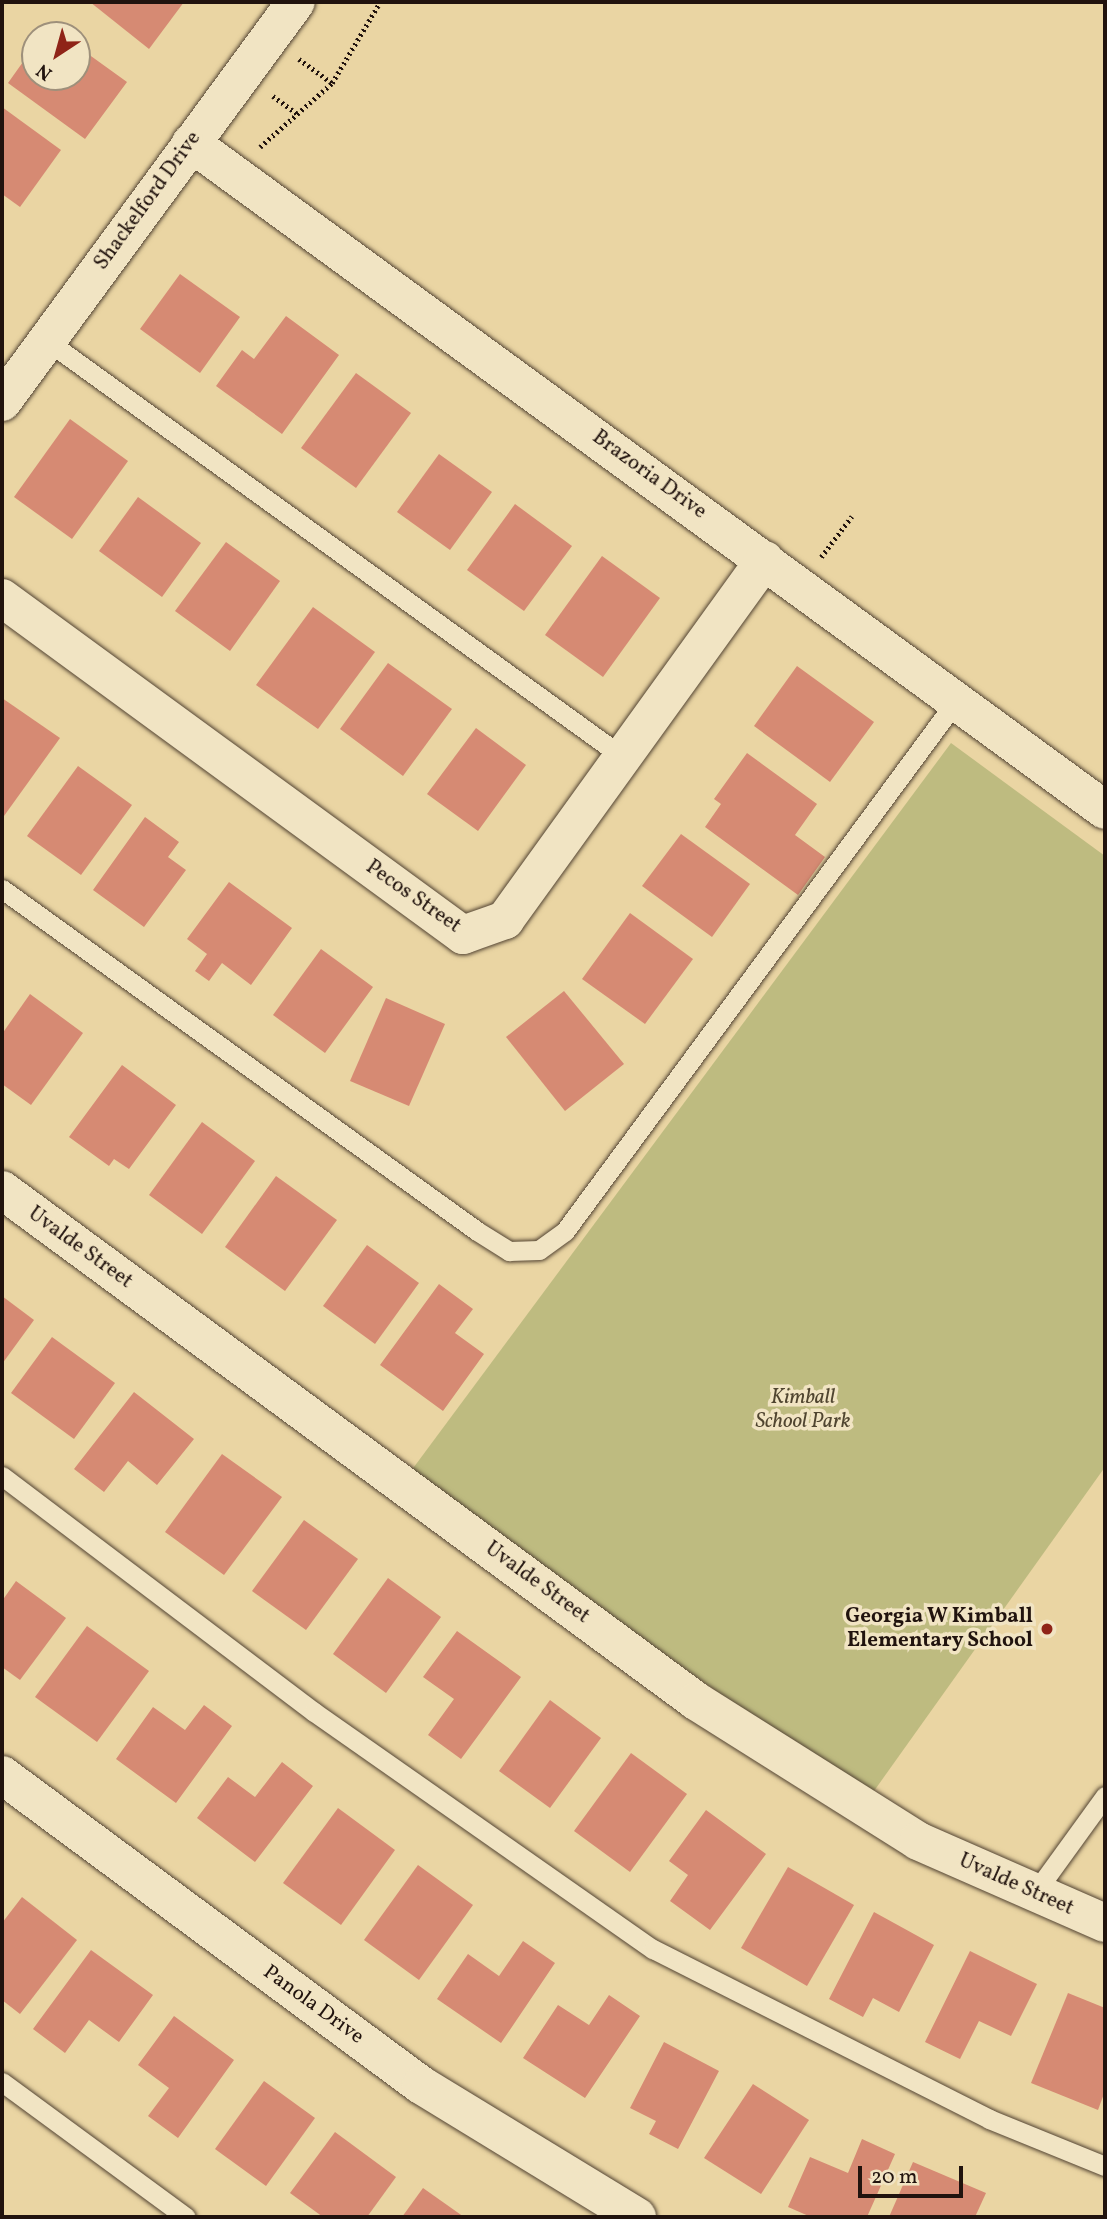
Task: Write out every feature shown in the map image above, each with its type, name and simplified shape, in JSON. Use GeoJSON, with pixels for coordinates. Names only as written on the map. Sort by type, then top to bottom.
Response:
{"type":"FeatureCollection","features":[{"type":"Feature","properties":{"kind":"street","name":"Shackelford Drive"},"geometry":{"type":"LineString","coordinates":[[2,402],[296,2]]}},
{"type":"Feature","properties":{"kind":"street","name":"Brazoria Drive"},"geometry":{"type":"LineString","coordinates":[[191,143],[1105,810]]}},
{"type":"Feature","properties":{"kind":"street","name":"Pecos Street"},"geometry":{"type":"LineString","coordinates":[[2,598],[463,935],[505,920],[765,560]]}},
{"type":"Feature","properties":{"kind":"street","name":"Uvalde Street"},"geometry":{"type":"LineString","coordinates":[[2,1190],[696,1701],[918,1841],[1105,1923]]}},
{"type":"Feature","properties":{"kind":"street","name":"Panola Drive"},"geometry":{"type":"LineString","coordinates":[[5,1783],[421,2085],[638,2217]]}},
{"type":"Feature","properties":{"kind":"lane"},"geometry":{"type":"LineString","coordinates":[[46,340],[623,757]]}},
{"type":"Feature","properties":{"kind":"lane"},"geometry":{"type":"LineString","coordinates":[[2,888],[477,1231],[509,1251],[539,1250],[565,1231],[957,701]]}},
{"type":"Feature","properties":{"kind":"lane"},"geometry":{"type":"LineString","coordinates":[[2,1476],[314,1712],[653,1949],[976,2113],[1105,2166]]}},
{"type":"Feature","properties":{"kind":"lane"},"geometry":{"type":"LineString","coordinates":[[1034,1894],[1105,1796]]}},
{"type":"Feature","properties":{"kind":"lane"},"geometry":{"type":"LineString","coordinates":[[2,2082],[186,2217]]}},
{"type":"Feature","properties":{"kind":"path"},"geometry":{"type":"LineString","coordinates":[[237,176],[270,134],[332,83],[380,2]]}},
{"type":"Feature","properties":{"kind":"path"},"geometry":{"type":"LineString","coordinates":[[800,586],[852,516]]}},
{"type":"Feature","properties":{"kind":"green space","name":"Kimball School Park"},"geometry":{"type":"Polygon","coordinates":[[[951,743],[1105,856],[1105,1467],[874,1791],[727,1699],[411,1471],[951,743]]]}},
{"type":"Feature","properties":{"kind":"building"},"geometry":{"type":"Polygon","coordinates":[[[90,2],[184,2],[149,49],[90,2]]]}},
{"type":"Feature","properties":{"kind":"building"},"geometry":{"type":"Polygon","coordinates":[[[91,56],[127,82],[85,139],[8,83],[21,65],[21,91],[91,91],[91,56]]]}},
{"type":"Feature","properties":{"kind":"building"},"geometry":{"type":"Polygon","coordinates":[[[2,107],[61,150],[20,207],[2,194],[2,107]]]}},
{"type":"Feature","properties":{"kind":"building"},"geometry":{"type":"Polygon","coordinates":[[[180,274],[240,317],[200,373],[140,329],[180,274]]]}},
{"type":"Feature","properties":{"kind":"building"},"geometry":{"type":"Polygon","coordinates":[[[286,316],[339,355],[282,434],[216,386],[242,350],[254,359],[286,316]]]}},
{"type":"Feature","properties":{"kind":"building"},"geometry":{"type":"Polygon","coordinates":[[[356,373],[411,413],[356,488],[301,448],[356,373]]]}},
{"type":"Feature","properties":{"kind":"building"},"geometry":{"type":"Polygon","coordinates":[[[70,419],[128,461],[72,539],[14,497],[70,419]]]}},
{"type":"Feature","properties":{"kind":"building"},"geometry":{"type":"Polygon","coordinates":[[[439,454],[492,492],[450,550],[397,512],[439,454]]]}},
{"type":"Feature","properties":{"kind":"building"},"geometry":{"type":"Polygon","coordinates":[[[138,497],[201,543],[162,597],[99,551],[138,497]]]}},
{"type":"Feature","properties":{"kind":"building"},"geometry":{"type":"Polygon","coordinates":[[[515,504],[572,546],[524,611],[467,570],[515,504]]]}},
{"type":"Feature","properties":{"kind":"building"},"geometry":{"type":"Polygon","coordinates":[[[226,542],[280,581],[230,651],[175,611],[226,542]]]}},
{"type":"Feature","properties":{"kind":"building"},"geometry":{"type":"Polygon","coordinates":[[[602,556],[660,598],[603,677],[545,635],[602,556]]]}},
{"type":"Feature","properties":{"kind":"building"},"geometry":{"type":"Polygon","coordinates":[[[313,607],[375,652],[318,729],[256,685],[313,607]]]}},
{"type":"Feature","properties":{"kind":"building"},"geometry":{"type":"Polygon","coordinates":[[[388,663],[452,709],[403,776],[340,729],[388,663]]]}},
{"type":"Feature","properties":{"kind":"building"},"geometry":{"type":"Polygon","coordinates":[[[797,666],[874,722],[830,782],[754,726],[797,666]]]}},
{"type":"Feature","properties":{"kind":"building"},"geometry":{"type":"Polygon","coordinates":[[[2,698],[60,738],[4,816],[2,815],[2,698]]]}},
{"type":"Feature","properties":{"kind":"building"},"geometry":{"type":"Polygon","coordinates":[[[476,728],[526,765],[478,831],[427,794],[476,728]]]}},
{"type":"Feature","properties":{"kind":"building"},"geometry":{"type":"Polygon","coordinates":[[[747,753],[817,804],[795,835],[825,857],[798,895],[705,827],[721,804],[714,799],[747,753]]]}},
{"type":"Feature","properties":{"kind":"building"},"geometry":{"type":"Polygon","coordinates":[[[78,766],[132,805],[81,875],[27,836],[78,766]]]}},
{"type":"Feature","properties":{"kind":"building"},"geometry":{"type":"Polygon","coordinates":[[[145,817],[179,842],[168,857],[186,870],[144,927],[93,890],[145,817]]]}},
{"type":"Feature","properties":{"kind":"building"},"geometry":{"type":"Polygon","coordinates":[[[681,834],[750,884],[712,937],[642,886],[681,834]]]}},
{"type":"Feature","properties":{"kind":"building"},"geometry":{"type":"Polygon","coordinates":[[[229,882],[292,928],[251,985],[222,963],[209,981],[195,971],[207,954],[187,939],[229,882]]]}},
{"type":"Feature","properties":{"kind":"building"},"geometry":{"type":"Polygon","coordinates":[[[630,913],[693,959],[645,1024],[582,979],[630,913]]]}},
{"type":"Feature","properties":{"kind":"building"},"geometry":{"type":"Polygon","coordinates":[[[321,949],[373,987],[325,1053],[273,1015],[321,949]]]}},
{"type":"Feature","properties":{"kind":"building"},"geometry":{"type":"Polygon","coordinates":[[[564,991],[624,1064],[565,1111],[506,1037],[564,991]]]}},
{"type":"Feature","properties":{"kind":"building"},"geometry":{"type":"Polygon","coordinates":[[[30,994],[83,1033],[31,1105],[2,1084],[2,1034],[30,994]]]}},
{"type":"Feature","properties":{"kind":"building"},"geometry":{"type":"Polygon","coordinates":[[[386,998],[445,1024],[409,1106],[350,1081],[386,998]]]}},
{"type":"Feature","properties":{"kind":"building"},"geometry":{"type":"Polygon","coordinates":[[[122,1065],[176,1105],[129,1169],[114,1159],[109,1166],[69,1137],[122,1065]]]}},
{"type":"Feature","properties":{"kind":"building"},"geometry":{"type":"Polygon","coordinates":[[[202,1122],[255,1161],[202,1234],[149,1195],[202,1122]]]}},
{"type":"Feature","properties":{"kind":"building"},"geometry":{"type":"Polygon","coordinates":[[[276,1176],[337,1220],[285,1291],[225,1247],[276,1176]]]}},
{"type":"Feature","properties":{"kind":"building"},"geometry":{"type":"Polygon","coordinates":[[[367,1245],[419,1283],[375,1344],[323,1306],[367,1245]]]}},
{"type":"Feature","properties":{"kind":"building"},"geometry":{"type":"Polygon","coordinates":[[[439,1284],[473,1309],[455,1333],[484,1354],[443,1411],[380,1365],[439,1284]]]}},
{"type":"Feature","properties":{"kind":"building"},"geometry":{"type":"Polygon","coordinates":[[[2,1296],[34,1320],[2,1364],[2,1296]]]}},
{"type":"Feature","properties":{"kind":"building"},"geometry":{"type":"Polygon","coordinates":[[[52,1337],[115,1383],[74,1439],[11,1393],[52,1337]]]}},
{"type":"Feature","properties":{"kind":"building"},"geometry":{"type":"Polygon","coordinates":[[[134,1392],[194,1439],[157,1485],[128,1461],[104,1492],[74,1469],[134,1392]]]}},
{"type":"Feature","properties":{"kind":"building"},"geometry":{"type":"Polygon","coordinates":[[[222,1454],[282,1497],[224,1575],[165,1532],[222,1454]]]}},
{"type":"Feature","properties":{"kind":"building"},"geometry":{"type":"Polygon","coordinates":[[[304,1520],[358,1559],[306,1630],[252,1591],[304,1520]]]}},
{"type":"Feature","properties":{"kind":"building"},"geometry":{"type":"Polygon","coordinates":[[[388,1578],[441,1617],[386,1693],[333,1654],[388,1578]]]}},
{"type":"Feature","properties":{"kind":"building"},"geometry":{"type":"Polygon","coordinates":[[[16,1581],[66,1618],[20,1680],[2,1667],[2,1601],[16,1581]]]}},
{"type":"Feature","properties":{"kind":"building"},"geometry":{"type":"Polygon","coordinates":[[[87,1626],[149,1671],[97,1742],[35,1697],[87,1626]]]}},
{"type":"Feature","properties":{"kind":"building"},"geometry":{"type":"Polygon","coordinates":[[[457,1631],[521,1677],[461,1759],[428,1735],[454,1699],[423,1677],[457,1631]]]}},
{"type":"Feature","properties":{"kind":"building"},"geometry":{"type":"Polygon","coordinates":[[[550,1700],[601,1738],[550,1808],[499,1771],[550,1700]]]}},
{"type":"Feature","properties":{"kind":"building"},"geometry":{"type":"Polygon","coordinates":[[[204,1705],[232,1726],[176,1803],[116,1759],[153,1707],[185,1730],[204,1705]]]}},
{"type":"Feature","properties":{"kind":"building"},"geometry":{"type":"Polygon","coordinates":[[[631,1753],[687,1794],[630,1872],[574,1831],[631,1753]]]}},
{"type":"Feature","properties":{"kind":"building"},"geometry":{"type":"Polygon","coordinates":[[[282,1762],[313,1786],[255,1862],[197,1818],[228,1777],[255,1797],[282,1762]]]}},
{"type":"Feature","properties":{"kind":"building"},"geometry":{"type":"Polygon","coordinates":[[[338,1808],[395,1850],[341,1925],[283,1883],[338,1808]]]}},
{"type":"Feature","properties":{"kind":"building"},"geometry":{"type":"Polygon","coordinates":[[[706,1810],[766,1854],[710,1930],[670,1901],[688,1875],[669,1861],[706,1810]]]}},
{"type":"Feature","properties":{"kind":"building"},"geometry":{"type":"Polygon","coordinates":[[[418,1865],[473,1905],[419,1980],[364,1940],[418,1865]]]}},
{"type":"Feature","properties":{"kind":"building"},"geometry":{"type":"Polygon","coordinates":[[[788,1867],[854,1905],[807,1986],[741,1948],[788,1867]]]}},
{"type":"Feature","properties":{"kind":"building"},"geometry":{"type":"Polygon","coordinates":[[[22,1897],[77,1940],[20,2014],[2,2000],[2,1923],[22,1897]]]}},
{"type":"Feature","properties":{"kind":"building"},"geometry":{"type":"Polygon","coordinates":[[[874,1912],[934,1945],[899,2012],[873,1998],[863,2017],[829,1999],[874,1912]]]}},
{"type":"Feature","properties":{"kind":"building"},"geometry":{"type":"Polygon","coordinates":[[[523,1941],[555,1963],[501,2043],[437,1999],[468,1954],[499,1976],[523,1941]]]}},
{"type":"Feature","properties":{"kind":"building"},"geometry":{"type":"Polygon","coordinates":[[[91,1950],[153,1995],[119,2042],[89,2020],[65,2053],[33,2029],[91,1950]]]}},
{"type":"Feature","properties":{"kind":"building"},"geometry":{"type":"Polygon","coordinates":[[[970,1951],[1037,1984],[1011,2036],[979,2021],[960,2059],[925,2042],[970,1951]]]}},
{"type":"Feature","properties":{"kind":"building"},"geometry":{"type":"Polygon","coordinates":[[[1068,1993],[1105,2008],[1105,2091],[1098,2110],[1031,2083],[1068,1993]]]}},
{"type":"Feature","properties":{"kind":"building"},"geometry":{"type":"Polygon","coordinates":[[[609,1995],[640,2016],[585,2098],[523,2058],[558,2005],[589,2025],[609,1995]]]}},
{"type":"Feature","properties":{"kind":"building"},"geometry":{"type":"Polygon","coordinates":[[[174,2016],[234,2060],[178,2138],[148,2116],[169,2088],[138,2065],[174,2016]]]}},
{"type":"Feature","properties":{"kind":"building"},"geometry":{"type":"Polygon","coordinates":[[[664,2042],[719,2071],[678,2149],[649,2134],[656,2121],[630,2108],[664,2042]]]}},
{"type":"Feature","properties":{"kind":"building"},"geometry":{"type":"Polygon","coordinates":[[[264,2081],[315,2118],[266,2186],[215,2149],[264,2081]]]}},
{"type":"Feature","properties":{"kind":"building"},"geometry":{"type":"Polygon","coordinates":[[[753,2084],[809,2120],[761,2194],[704,2158],[753,2084]]]}},
{"type":"Feature","properties":{"kind":"building"},"geometry":{"type":"Polygon","coordinates":[[[335,2132],[396,2177],[367,2217],[323,2217],[290,2193],[335,2132]]]}},
{"type":"Feature","properties":{"kind":"building"},"geometry":{"type":"Polygon","coordinates":[[[862,2139],[895,2154],[867,2217],[811,2217],[788,2207],[810,2157],[848,2173],[862,2139]]]}},
{"type":"Feature","properties":{"kind":"building"},"geometry":{"type":"Polygon","coordinates":[[[913,2162],[986,2193],[975,2217],[889,2217],[913,2162]]]}},
{"type":"Feature","properties":{"kind":"building"},"geometry":{"type":"Polygon","coordinates":[[[423,2188],[464,2217],[402,2217],[423,2188]]]}},
{"type":"Feature","properties":{"kind":"place","name":"Georgia W Kimball Elementary School"},"geometry":{"type":"Point","coordinates":[1047,1629]}}]}
